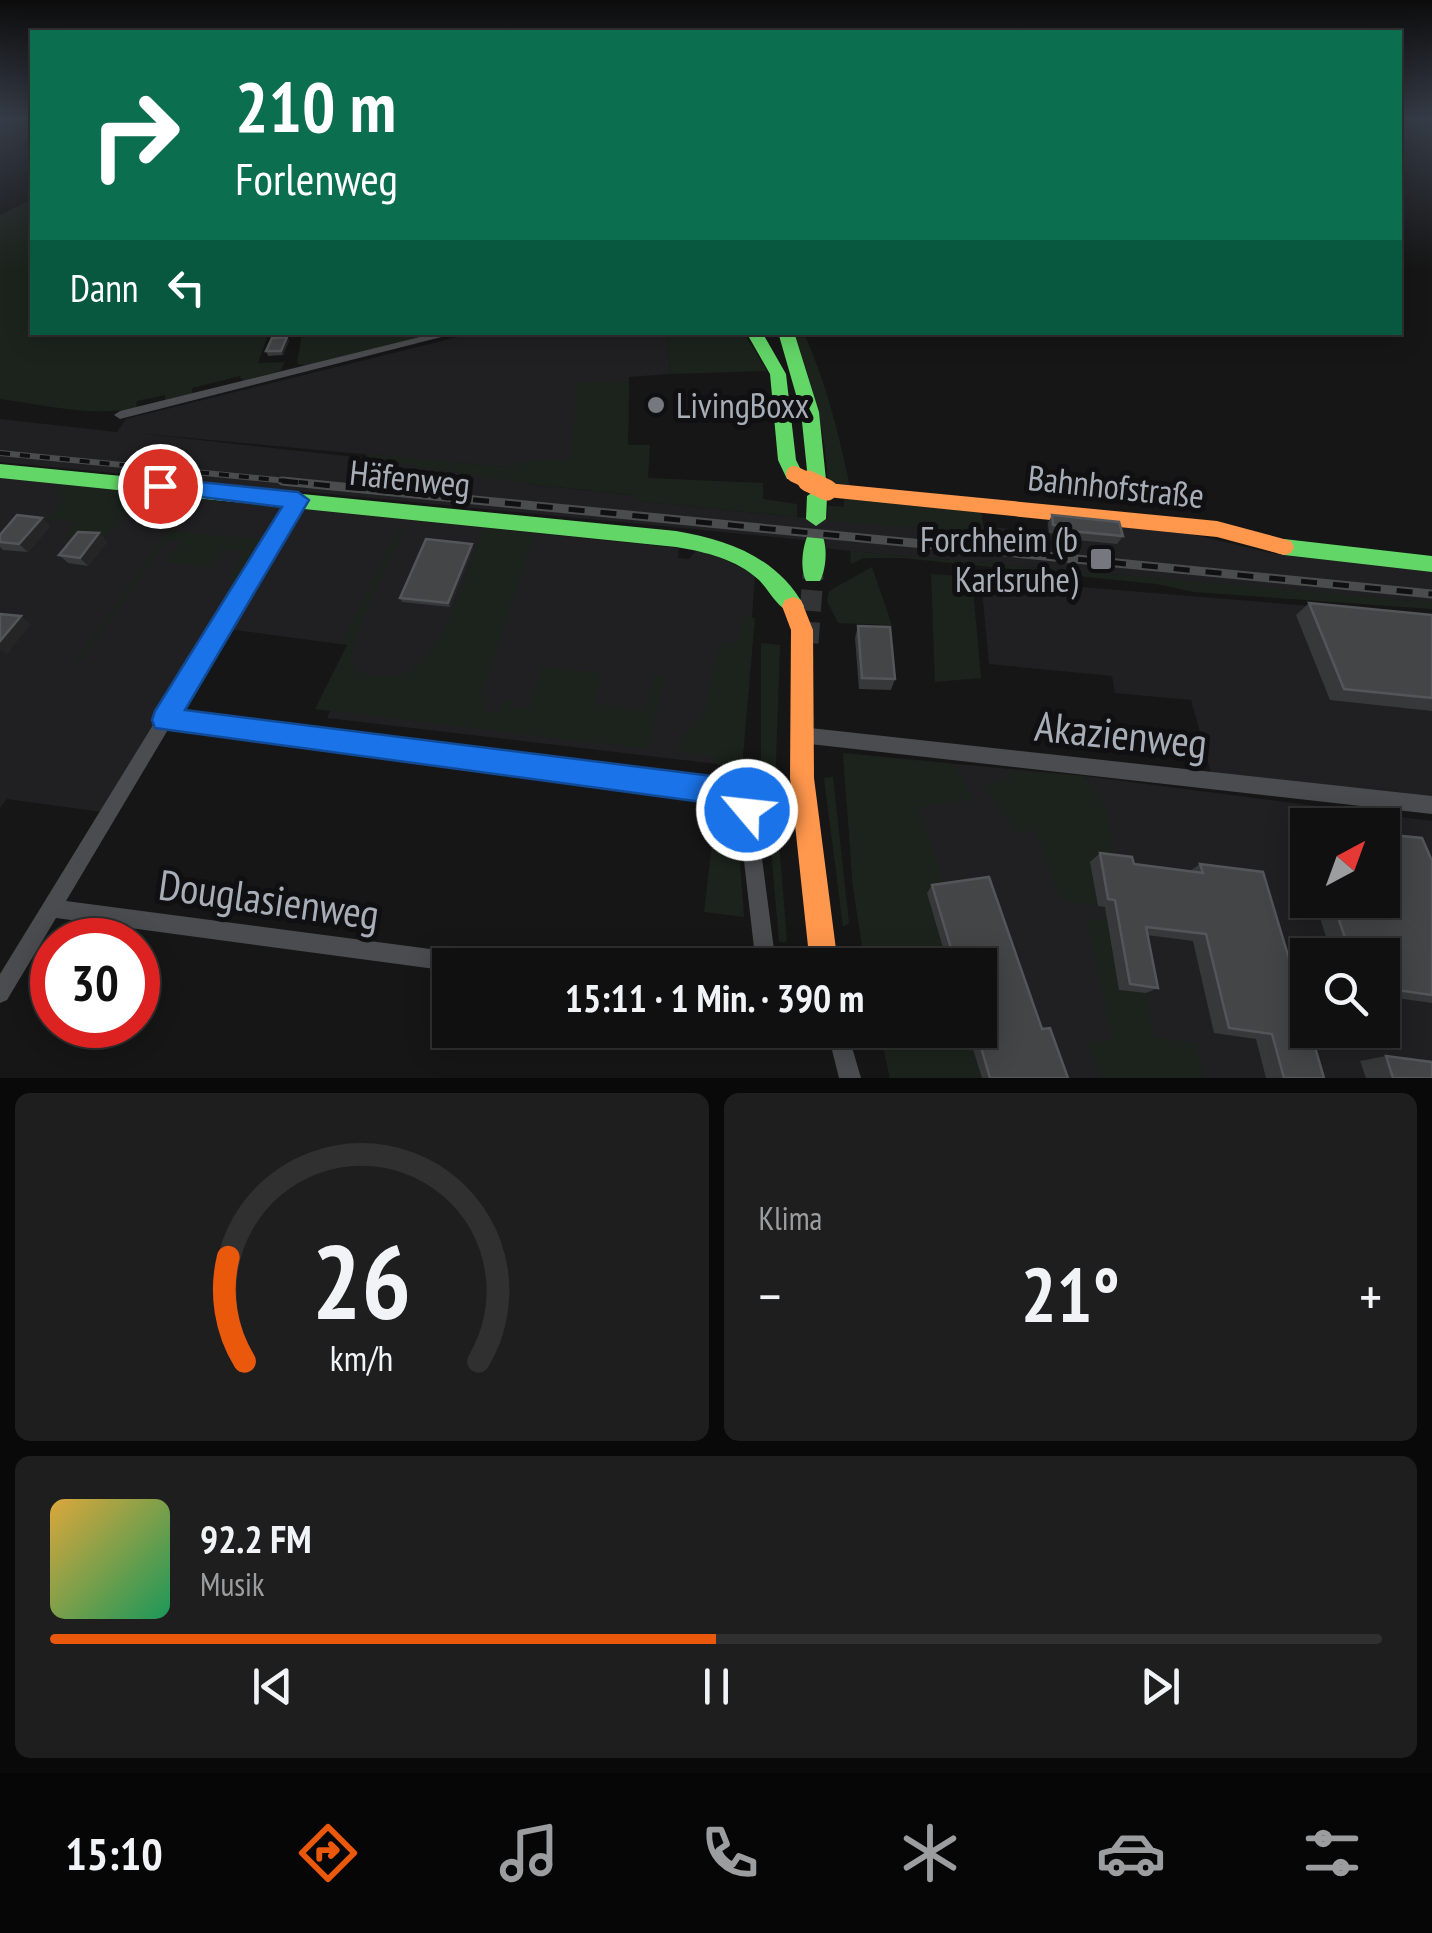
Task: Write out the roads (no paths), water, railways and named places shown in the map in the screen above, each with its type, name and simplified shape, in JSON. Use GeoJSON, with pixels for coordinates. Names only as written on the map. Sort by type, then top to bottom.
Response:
{"type":"FeatureCollection","features":[{"type":"Feature","properties":{"kind":"street"},"geometry":{"type":"LineString","coordinates":[[120,415],[444,335]]}},
{"type":"Feature","properties":{"kind":"street","name":"Bahnhofstraße"},"geometry":{"type":"LineString","coordinates":[[756,335],[778,374],[787,460],[794,474],[820,489],[1201,527],[1293,549],[1432,564]]}},
{"type":"Feature","properties":{"kind":"street"},"geometry":{"type":"LineString","coordinates":[[787,335],[810,412],[820,489],[816,519]]}},
{"type":"Feature","properties":{"kind":"street","name":"Häfenweg"},"geometry":{"type":"LineString","coordinates":[[0,471],[551,524],[714,545],[750,560],[772,576],[792,604],[802,630],[801,735]]}},
{"type":"Feature","properties":{"kind":"street"},"geometry":{"type":"LineString","coordinates":[[0,994],[298,500]]}},
{"type":"Feature","properties":{"kind":"street"},"geometry":{"type":"LineString","coordinates":[[813,575],[815,541]]}},
{"type":"Feature","properties":{"kind":"street"},"geometry":{"type":"LineString","coordinates":[[165,720],[728,792],[746,806],[764,948]]}},
{"type":"Feature","properties":{"kind":"street"},"geometry":{"type":"LineString","coordinates":[[801,735],[813,902],[821,948]]}},
{"type":"Feature","properties":{"kind":"street","name":"Akazienweg"},"geometry":{"type":"LineString","coordinates":[[801,735],[1432,805]]}},
{"type":"Feature","properties":{"kind":"street","name":"Douglasienweg"},"geometry":{"type":"LineString","coordinates":[[51,908],[432,959]]}},
{"type":"Feature","properties":{"kind":"street"},"geometry":{"type":"LineString","coordinates":[[842,1048],[850,1078]]}},
{"type":"Feature","properties":{"kind":"tunnel"},"geometry":{"type":"LineString","coordinates":[[808,643],[813,575]]}},
{"type":"Feature","properties":{"kind":"railway"},"geometry":{"type":"LineString","coordinates":[[0,453],[308,483]]}},
{"type":"Feature","properties":{"kind":"railway"},"geometry":{"type":"LineString","coordinates":[[282,481],[1432,594]]}},
{"type":"Feature","properties":{"kind":"place","name":"LivingBoxx"},"geometry":{"type":"Point","coordinates":[656,405]}},
{"type":"Feature","properties":{"kind":"place","name":"Forchheim (b Karlsruhe)"},"geometry":{"type":"Point","coordinates":[1101,559]}}]}
